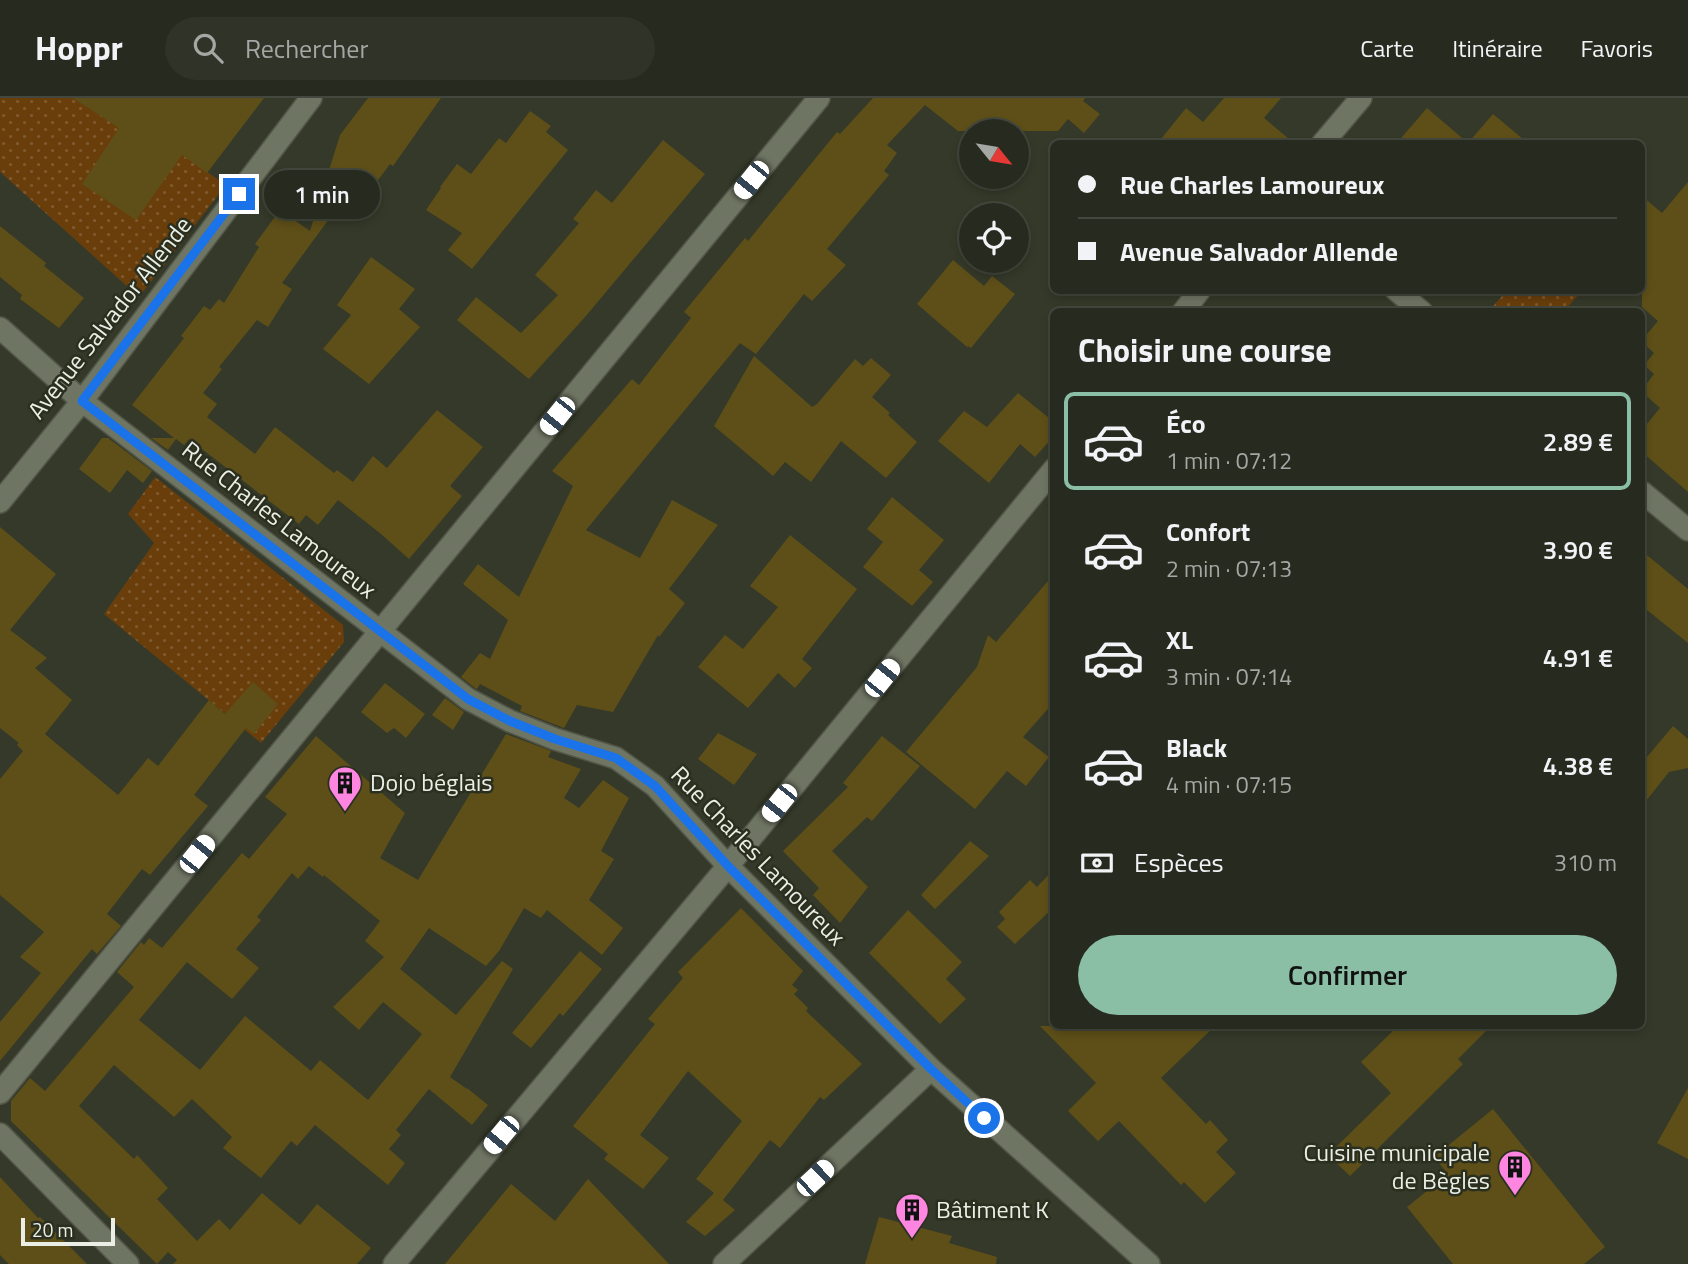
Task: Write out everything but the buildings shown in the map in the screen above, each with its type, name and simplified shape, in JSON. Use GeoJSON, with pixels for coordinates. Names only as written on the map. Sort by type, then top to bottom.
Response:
{"type":"FeatureCollection","features":[{"type":"Feature","properties":{"kind":"street","name":"Avenue Salvador Allende"},"geometry":{"type":"LineString","coordinates":[[0,502],[82,401],[311,98]]}},
{"type":"Feature","properties":{"kind":"street"},"geometry":{"type":"LineString","coordinates":[[0,1093],[819,98]]}},
{"type":"Feature","properties":{"kind":"street"},"geometry":{"type":"LineString","coordinates":[[1325,140],[1361,98]]}},
{"type":"Feature","properties":{"kind":"street"},"geometry":{"type":"LineString","coordinates":[[1186,308],[1197,294]]}},
{"type":"Feature","properties":{"kind":"street"},"geometry":{"type":"LineString","coordinates":[[1401,294],[1417,308]]}},
{"type":"Feature","properties":{"kind":"street","name":"Rue Charles Lamoureux"},"geometry":{"type":"LineString","coordinates":[[0,328],[82,401],[468,699],[510,721],[555,739],[616,758],[655,786],[728,866],[931,1069],[1149,1264]]}},
{"type":"Feature","properties":{"kind":"street"},"geometry":{"type":"LineString","coordinates":[[394,1264],[728,866],[1050,474]]}},
{"type":"Feature","properties":{"kind":"street"},"geometry":{"type":"LineString","coordinates":[[1645,494],[1688,530]]}},
{"type":"Feature","properties":{"kind":"street"},"geometry":{"type":"LineString","coordinates":[[724,1264],[931,1069]]}},
{"type":"Feature","properties":{"kind":"street"},"geometry":{"type":"LineString","coordinates":[[0,1135],[128,1264]]}},
{"type":"Feature","properties":{"kind":"shaded area"},"geometry":{"type":"Polygon","coordinates":[[[0,98],[100,98],[226,185],[139,297],[0,172],[0,98]]]}},
{"type":"Feature","properties":{"kind":"shaded area"},"geometry":{"type":"Polygon","coordinates":[[[1504,294],[1579,294],[1567,308],[1492,308],[1504,294]]]}},
{"type":"Feature","properties":{"kind":"shaded area"},"geometry":{"type":"Polygon","coordinates":[[[155,477],[343,625],[344,642],[261,743],[104,614],[154,543],[128,514],[155,477]]]}},
{"type":"Feature","properties":{"kind":"place","name":"Dojo béglais"},"geometry":{"type":"Point","coordinates":[345,813]}},
{"type":"Feature","properties":{"kind":"place","name":"Cuisine municipale de Bègles"},"geometry":{"type":"Point","coordinates":[1515,1197]}},
{"type":"Feature","properties":{"kind":"place","name":"Bâtiment K"},"geometry":{"type":"Point","coordinates":[912,1240]}},
{"type":"Feature","properties":{"kind":"route"},"geometry":{"type":"LineString","coordinates":[[239,194],[82,401],[468,699],[510,721],[555,739],[616,758],[655,786],[728,866],[931,1069],[984,1118]]}}]}
